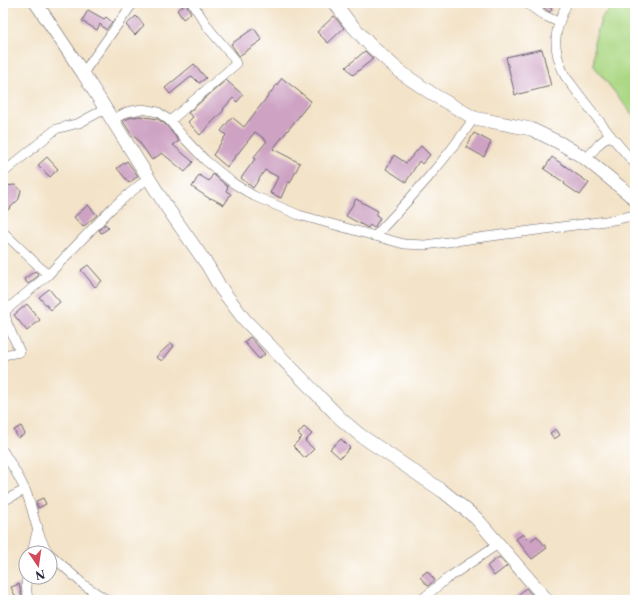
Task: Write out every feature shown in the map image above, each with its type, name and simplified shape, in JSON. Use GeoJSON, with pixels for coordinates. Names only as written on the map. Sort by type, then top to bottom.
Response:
{"type":"FeatureCollection","features":[{"type":"Feature","properties":{"kind":"street"},"geometry":{"type":"LineString","coordinates":[[36,3],[83,73],[148,178],[208,266],[220,287],[239,313],[341,419],[360,435],[444,492],[476,518],[547,600]]}},
{"type":"Feature","properties":{"kind":"street"},"geometry":{"type":"LineString","coordinates":[[83,73],[133,3]]}},
{"type":"Feature","properties":{"kind":"street"},"geometry":{"type":"LineString","coordinates":[[170,121],[236,64],[233,57],[210,30],[192,3]]}},
{"type":"Feature","properties":{"kind":"street"},"geometry":{"type":"LineString","coordinates":[[335,3],[348,21],[362,36],[403,74],[434,95],[474,118],[531,130],[560,143],[586,159],[635,199]]}},
{"type":"Feature","properties":{"kind":"street"},"geometry":{"type":"LineString","coordinates":[[526,3],[543,15],[558,22]]}},
{"type":"Feature","properties":{"kind":"street"},"geometry":{"type":"LineString","coordinates":[[567,3],[558,22],[555,46],[561,67],[565,76],[610,135],[635,164]]}},
{"type":"Feature","properties":{"kind":"street"},"geometry":{"type":"LineString","coordinates":[[3,173],[56,129],[109,114],[142,109],[158,112],[170,121],[184,139],[205,160],[233,183],[254,196],[300,215],[404,244],[425,245],[614,220],[635,215]]}},
{"type":"Feature","properties":{"kind":"street"},"geometry":{"type":"LineString","coordinates":[[375,236],[410,199],[463,135],[474,118]]}},
{"type":"Feature","properties":{"kind":"street"},"geometry":{"type":"LineString","coordinates":[[586,159],[600,143],[610,135]]}},
{"type":"Feature","properties":{"kind":"street"},"geometry":{"type":"LineString","coordinates":[[3,356],[20,352],[7,323],[5,311],[48,274],[112,208],[148,178]]}},
{"type":"Feature","properties":{"kind":"street"},"geometry":{"type":"LineString","coordinates":[[3,232],[48,274]]}},
{"type":"Feature","properties":{"kind":"street"},"geometry":{"type":"LineString","coordinates":[[3,451],[25,490],[45,545]]}},
{"type":"Feature","properties":{"kind":"street"},"geometry":{"type":"LineString","coordinates":[[3,501],[25,490]]}},
{"type":"Feature","properties":{"kind":"street"},"geometry":{"type":"LineString","coordinates":[[34,545],[38,527]]}},
{"type":"Feature","properties":{"kind":"street"},"geometry":{"type":"LineString","coordinates":[[421,600],[445,580],[498,544]]}},
{"type":"Feature","properties":{"kind":"street"},"geometry":{"type":"LineString","coordinates":[[58,561],[84,585],[107,600]]}},
{"type":"Feature","properties":{"kind":"street"},"geometry":{"type":"LineString","coordinates":[[26,585],[28,600]]}},
{"type":"Feature","properties":{"kind":"green space"},"geometry":{"type":"Polygon","coordinates":[[[616,3],[635,3],[635,118],[594,66],[594,42],[602,17],[616,3]]]}},
{"type":"Feature","properties":{"kind":"building"},"geometry":{"type":"Polygon","coordinates":[[[536,3],[543,3],[552,9],[550,12],[536,3]]]}},
{"type":"Feature","properties":{"kind":"building"},"geometry":{"type":"Polygon","coordinates":[[[186,4],[191,13],[183,19],[177,10],[186,4]]]}},
{"type":"Feature","properties":{"kind":"building"},"geometry":{"type":"Polygon","coordinates":[[[88,10],[104,19],[106,17],[112,22],[106,30],[100,24],[97,30],[82,21],[88,10]]]}},
{"type":"Feature","properties":{"kind":"building"},"geometry":{"type":"Polygon","coordinates":[[[136,16],[144,25],[135,35],[126,25],[136,16]]]}},
{"type":"Feature","properties":{"kind":"building"},"geometry":{"type":"Polygon","coordinates":[[[334,16],[344,28],[328,43],[317,32],[334,16]]]}},
{"type":"Feature","properties":{"kind":"building"},"geometry":{"type":"Polygon","coordinates":[[[254,28],[262,40],[239,56],[231,44],[254,28]]]}},
{"type":"Feature","properties":{"kind":"building"},"geometry":{"type":"Polygon","coordinates":[[[542,49],[551,86],[515,95],[506,57],[542,49]]]}},
{"type":"Feature","properties":{"kind":"building"},"geometry":{"type":"Polygon","coordinates":[[[365,51],[373,59],[353,75],[346,67],[365,51]]]}},
{"type":"Feature","properties":{"kind":"building"},"geometry":{"type":"Polygon","coordinates":[[[194,64],[206,78],[199,83],[192,76],[170,94],[165,88],[194,64]]]}},
{"type":"Feature","properties":{"kind":"building"},"geometry":{"type":"Polygon","coordinates":[[[282,78],[311,101],[273,149],[300,163],[290,183],[288,182],[281,198],[270,193],[278,177],[265,170],[253,188],[241,178],[255,159],[253,158],[267,141],[255,132],[227,167],[213,155],[226,135],[221,131],[232,117],[244,127],[282,78]]]}},
{"type":"Feature","properties":{"kind":"building"},"geometry":{"type":"Polygon","coordinates":[[[226,80],[243,95],[237,102],[233,98],[223,109],[224,110],[200,135],[188,122],[193,117],[188,113],[226,80]]]}},
{"type":"Feature","properties":{"kind":"building"},"geometry":{"type":"Polygon","coordinates":[[[139,116],[158,119],[166,125],[179,141],[173,145],[193,162],[185,172],[162,153],[152,160],[135,136],[133,137],[123,121],[139,116]]]}},
{"type":"Feature","properties":{"kind":"building"},"geometry":{"type":"Polygon","coordinates":[[[474,133],[491,142],[484,157],[466,147],[474,133]]]}},
{"type":"Feature","properties":{"kind":"building"},"geometry":{"type":"Polygon","coordinates":[[[421,146],[430,155],[422,164],[419,161],[406,182],[386,169],[394,155],[406,163],[421,146]]]}},
{"type":"Feature","properties":{"kind":"building"},"geometry":{"type":"Polygon","coordinates":[[[47,157],[58,169],[50,177],[38,165],[47,157]]]}},
{"type":"Feature","properties":{"kind":"building"},"geometry":{"type":"Polygon","coordinates":[[[552,157],[589,183],[580,195],[544,169],[552,157]]]}},
{"type":"Feature","properties":{"kind":"building"},"geometry":{"type":"Polygon","coordinates":[[[127,161],[138,176],[129,183],[117,168],[127,161]]]}},
{"type":"Feature","properties":{"kind":"building"},"geometry":{"type":"Polygon","coordinates":[[[213,174],[228,187],[226,191],[231,194],[224,205],[211,198],[210,199],[192,187],[199,175],[209,181],[213,174]]]}},
{"type":"Feature","properties":{"kind":"building"},"geometry":{"type":"Polygon","coordinates":[[[15,185],[21,190],[19,199],[8,210],[6,209],[3,212],[3,186],[15,185]]]}},
{"type":"Feature","properties":{"kind":"building"},"geometry":{"type":"Polygon","coordinates":[[[356,199],[378,211],[376,215],[380,218],[374,228],[370,225],[368,228],[346,216],[356,199]]]}},
{"type":"Feature","properties":{"kind":"building"},"geometry":{"type":"Polygon","coordinates":[[[88,205],[97,215],[83,227],[74,217],[88,205]]]}},
{"type":"Feature","properties":{"kind":"building"},"geometry":{"type":"Polygon","coordinates":[[[105,224],[109,228],[101,233],[99,230],[105,224]]]}},
{"type":"Feature","properties":{"kind":"building"},"geometry":{"type":"Polygon","coordinates":[[[88,265],[102,281],[95,287],[81,270],[88,265]]]}},
{"type":"Feature","properties":{"kind":"building"},"geometry":{"type":"Polygon","coordinates":[[[35,271],[39,275],[28,284],[24,279],[35,271]]]}},
{"type":"Feature","properties":{"kind":"building"},"geometry":{"type":"Polygon","coordinates":[[[49,289],[60,302],[51,310],[39,297],[49,289]]]}},
{"type":"Feature","properties":{"kind":"building"},"geometry":{"type":"Polygon","coordinates":[[[27,304],[40,320],[27,331],[14,315],[27,304]]]}},
{"type":"Feature","properties":{"kind":"building"},"geometry":{"type":"Polygon","coordinates":[[[250,337],[265,354],[259,359],[244,342],[250,337]]]}},
{"type":"Feature","properties":{"kind":"building"},"geometry":{"type":"Polygon","coordinates":[[[171,343],[174,346],[162,361],[156,357],[171,343]]]}},
{"type":"Feature","properties":{"kind":"building"},"geometry":{"type":"Polygon","coordinates":[[[21,426],[25,434],[18,438],[14,430],[21,426]]]}},
{"type":"Feature","properties":{"kind":"building"},"geometry":{"type":"Polygon","coordinates":[[[304,427],[312,434],[305,441],[314,449],[305,458],[293,446],[302,437],[298,434],[304,427]]]}},
{"type":"Feature","properties":{"kind":"building"},"geometry":{"type":"Polygon","coordinates":[[[556,429],[560,435],[554,439],[550,433],[556,429]]]}},
{"type":"Feature","properties":{"kind":"building"},"geometry":{"type":"Polygon","coordinates":[[[341,439],[350,448],[340,458],[330,449],[341,439]]]}},
{"type":"Feature","properties":{"kind":"building"},"geometry":{"type":"Polygon","coordinates":[[[43,498],[46,504],[38,508],[36,501],[43,498]]]}},
{"type":"Feature","properties":{"kind":"building"},"geometry":{"type":"Polygon","coordinates":[[[523,534],[530,541],[537,536],[547,548],[532,559],[516,539],[523,534]]]}},
{"type":"Feature","properties":{"kind":"building"},"geometry":{"type":"Polygon","coordinates":[[[499,557],[507,566],[494,576],[487,566],[499,557]]]}},
{"type":"Feature","properties":{"kind":"building"},"geometry":{"type":"Polygon","coordinates":[[[427,571],[435,580],[428,586],[420,577],[427,571]]]}},
{"type":"Feature","properties":{"kind":"building"},"geometry":{"type":"Polygon","coordinates":[[[19,585],[22,598],[17,600],[11,587],[19,585]]]}},
{"type":"Feature","properties":{"kind":"building"},"geometry":{"type":"Polygon","coordinates":[[[526,588],[536,600],[512,600],[526,588]]]}}]}
